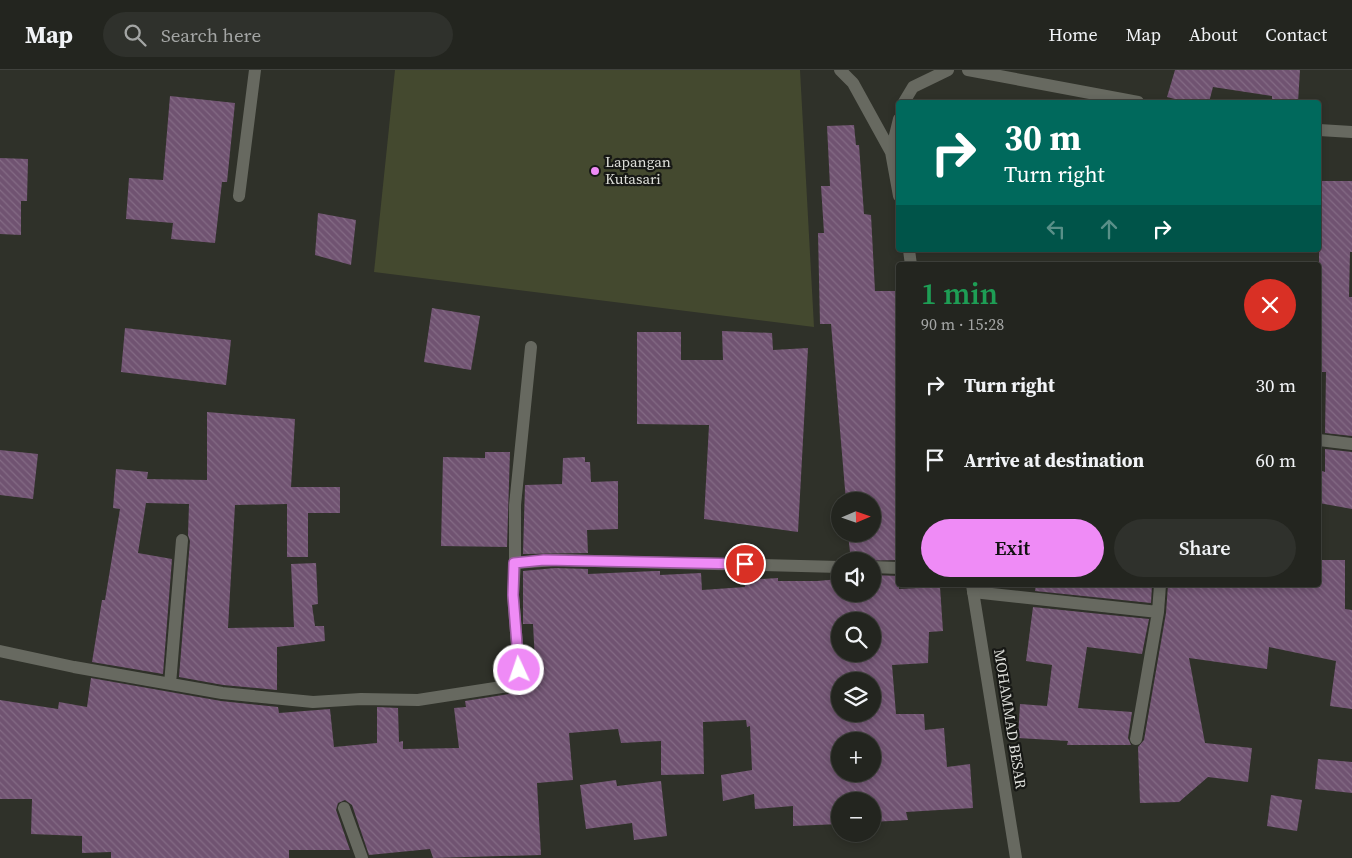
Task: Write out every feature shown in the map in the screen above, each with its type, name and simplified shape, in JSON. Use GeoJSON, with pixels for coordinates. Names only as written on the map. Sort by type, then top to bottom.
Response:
{"type":"FeatureCollection","features":[{"type":"Feature","properties":{"kind":"street"},"geometry":{"type":"LineString","coordinates":[[239,196],[255,70]]}},
{"type":"Feature","properties":{"kind":"street"},"geometry":{"type":"LineString","coordinates":[[840,70],[852,82],[890,152],[896,181]]}},
{"type":"Feature","properties":{"kind":"street"},"geometry":{"type":"LineString","coordinates":[[905,100],[913,87],[948,70]]}},
{"type":"Feature","properties":{"kind":"street"},"geometry":{"type":"LineString","coordinates":[[968,70],[1127,100]]}},
{"type":"Feature","properties":{"kind":"street"},"geometry":{"type":"LineString","coordinates":[[890,152],[896,130]]}},
{"type":"Feature","properties":{"kind":"street"},"geometry":{"type":"LineString","coordinates":[[1321,130],[1352,132]]}},
{"type":"Feature","properties":{"kind":"street"},"geometry":{"type":"LineString","coordinates":[[0,651],[74,667],[222,693],[313,702],[361,699],[418,700],[508,686],[515,679],[519,670],[513,595],[514,563],[517,486],[531,347]]}},
{"type":"Feature","properties":{"kind":"street"},"geometry":{"type":"LineString","coordinates":[[1321,440],[1352,444]]}},
{"type":"Feature","properties":{"kind":"street"},"geometry":{"type":"LineString","coordinates":[[170,684],[182,540]]}},
{"type":"Feature","properties":{"kind":"street"},"geometry":{"type":"LineString","coordinates":[[514,563],[550,560],[831,567]]}},
{"type":"Feature","properties":{"kind":"street"},"geometry":{"type":"LineString","coordinates":[[881,568],[896,568]]}},
{"type":"Feature","properties":{"kind":"street"},"geometry":{"type":"LineString","coordinates":[[1136,739],[1158,612],[1160,587]]}},
{"type":"Feature","properties":{"kind":"street"},"geometry":{"type":"LineString","coordinates":[[973,588],[1158,612]]}},
{"type":"Feature","properties":{"kind":"street","name":"MOHAMMAD BESAR"},"geometry":{"type":"LineString","coordinates":[[973,588],[1016,858]]}},
{"type":"Feature","properties":{"kind":"street"},"geometry":{"type":"LineString","coordinates":[[344,808],[362,858]]}},
{"type":"Feature","properties":{"kind":"green space","name":"Lapangan Kutasari"},"geometry":{"type":"Polygon","coordinates":[[[395,70],[800,70],[814,327],[374,272],[395,70]]]}},
{"type":"Feature","properties":{"kind":"building"},"geometry":{"type":"Polygon","coordinates":[[[1175,70],[1300,70],[1298,100],[1272,100],[1272,96],[1213,87],[1210,100],[1178,100],[1167,97],[1175,70]]]}},
{"type":"Feature","properties":{"kind":"building"},"geometry":{"type":"Polygon","coordinates":[[[170,96],[235,103],[227,182],[222,182],[215,243],[171,239],[173,223],[126,219],[129,178],[163,180],[170,96]]]}},
{"type":"Feature","properties":{"kind":"building"},"geometry":{"type":"Polygon","coordinates":[[[854,125],[856,145],[859,145],[864,214],[871,215],[875,291],[896,291],[896,560],[881,560],[881,552],[850,552],[849,542],[881,542],[881,492],[845,492],[831,324],[820,324],[818,233],[824,233],[821,186],[830,186],[827,126],[854,125]]]}},
{"type":"Feature","properties":{"kind":"building"},"geometry":{"type":"Polygon","coordinates":[[[0,158],[28,159],[27,201],[21,201],[21,235],[0,234],[0,158]]]}},
{"type":"Feature","properties":{"kind":"building"},"geometry":{"type":"Polygon","coordinates":[[[1321,181],[1352,181],[1352,252],[1350,252],[1349,297],[1352,297],[1352,436],[1325,433],[1326,372],[1321,372],[1321,262],[1319,262],[1319,252],[1321,252],[1321,181]]]}},
{"type":"Feature","properties":{"kind":"building"},"geometry":{"type":"Polygon","coordinates":[[[318,213],[356,220],[351,265],[315,255],[318,213]]]}},
{"type":"Feature","properties":{"kind":"building"},"geometry":{"type":"Polygon","coordinates":[[[432,308],[480,316],[471,370],[424,362],[432,308]]]}},
{"type":"Feature","properties":{"kind":"building"},"geometry":{"type":"Polygon","coordinates":[[[125,328],[231,340],[226,385],[121,372],[125,328]]]}},
{"type":"Feature","properties":{"kind":"building"},"geometry":{"type":"Polygon","coordinates":[[[722,331],[772,333],[773,350],[808,348],[798,532],[704,519],[709,425],[637,424],[637,332],[681,332],[681,360],[723,360],[722,331]]]}},
{"type":"Feature","properties":{"kind":"building"},"geometry":{"type":"Polygon","coordinates":[[[207,412],[295,419],[291,487],[340,487],[340,513],[308,513],[308,557],[287,557],[287,504],[235,505],[228,628],[294,627],[291,564],[316,563],[318,604],[312,605],[315,626],[324,626],[325,641],[277,647],[277,690],[223,685],[179,677],[190,541],[188,535],[189,504],[146,503],[138,553],[172,559],[163,674],[92,662],[102,600],[105,600],[120,509],[113,508],[116,469],[148,472],[147,479],[207,480],[207,412]]]}},
{"type":"Feature","properties":{"kind":"building"},"geometry":{"type":"Polygon","coordinates":[[[1325,449],[1352,452],[1352,509],[1321,503],[1321,471],[1325,472],[1325,449]]]}},
{"type":"Feature","properties":{"kind":"building"},"geometry":{"type":"Polygon","coordinates":[[[0,450],[38,454],[33,499],[0,495],[0,450]]]}},
{"type":"Feature","properties":{"kind":"building"},"geometry":{"type":"Polygon","coordinates":[[[485,452],[510,452],[507,547],[441,546],[443,457],[485,458],[485,452]]]}},
{"type":"Feature","properties":{"kind":"building"},"geometry":{"type":"Polygon","coordinates":[[[585,457],[585,462],[590,462],[591,482],[618,481],[618,529],[587,530],[588,553],[523,554],[525,485],[562,484],[563,458],[585,457]]]}},
{"type":"Feature","properties":{"kind":"building"},"geometry":{"type":"Polygon","coordinates":[[[1321,560],[1345,560],[1345,609],[1352,610],[1352,709],[1330,706],[1336,661],[1269,647],[1267,669],[1189,658],[1205,743],[1252,748],[1248,782],[1208,777],[1179,802],[1140,803],[1138,747],[1144,740],[1166,613],[1168,587],[1321,587],[1321,560]]]}},
{"type":"Feature","properties":{"kind":"building"},"geometry":{"type":"Polygon","coordinates":[[[555,568],[588,569],[588,574],[655,571],[660,571],[660,575],[701,573],[702,590],[745,587],[744,580],[778,578],[778,581],[831,580],[831,602],[881,602],[881,575],[896,576],[896,587],[899,587],[899,589],[940,587],[943,631],[929,632],[928,663],[892,665],[896,714],[924,714],[925,730],[944,728],[947,767],[970,764],[973,808],[906,812],[908,820],[881,822],[881,792],[831,792],[831,824],[793,826],[793,806],[755,809],[754,794],[723,801],[721,775],[752,770],[750,726],[747,727],[746,720],[703,722],[704,774],[661,775],[661,741],[621,743],[618,729],[569,733],[573,780],[537,783],[541,855],[433,858],[430,849],[369,855],[352,805],[345,800],[338,803],[336,810],[350,850],[289,850],[289,858],[111,858],[111,852],[82,853],[82,836],[31,834],[32,799],[0,799],[0,700],[58,709],[59,702],[87,707],[91,678],[221,701],[278,707],[279,713],[330,709],[334,747],[377,743],[377,707],[398,708],[399,742],[403,741],[403,749],[459,748],[454,708],[466,707],[465,701],[509,694],[518,688],[534,686],[533,680],[536,680],[533,624],[523,624],[523,571],[555,568]]]}},
{"type":"Feature","properties":{"kind":"building"},"geometry":{"type":"Polygon","coordinates":[[[1036,587],[1152,587],[1151,603],[1035,591],[1036,587]]]}},
{"type":"Feature","properties":{"kind":"building"},"geometry":{"type":"Polygon","coordinates":[[[1033,607],[1149,619],[1142,654],[1087,647],[1078,708],[1132,712],[1128,738],[1131,745],[1067,745],[1068,741],[1018,738],[1020,704],[1047,706],[1052,665],[1026,661],[1033,607]]]}},
{"type":"Feature","properties":{"kind":"building"},"geometry":{"type":"Polygon","coordinates":[[[1318,759],[1352,762],[1352,793],[1315,789],[1318,759]]]}},
{"type":"Feature","properties":{"kind":"building"},"geometry":{"type":"Polygon","coordinates":[[[616,780],[617,786],[661,781],[667,836],[634,840],[632,823],[586,829],[580,785],[616,780]]]}},
{"type":"Feature","properties":{"kind":"building"},"geometry":{"type":"Polygon","coordinates":[[[1271,795],[1302,800],[1297,831],[1267,826],[1271,795]]]}},
{"type":"Feature","properties":{"kind":"place","name":"Lapangan Kutasari"},"geometry":{"type":"Point","coordinates":[595,171]}},
{"type":"Feature","properties":{"kind":"route"},"geometry":{"type":"LineString","coordinates":[[519,670],[513,595],[514,563],[544,560],[745,564]]}}]}
